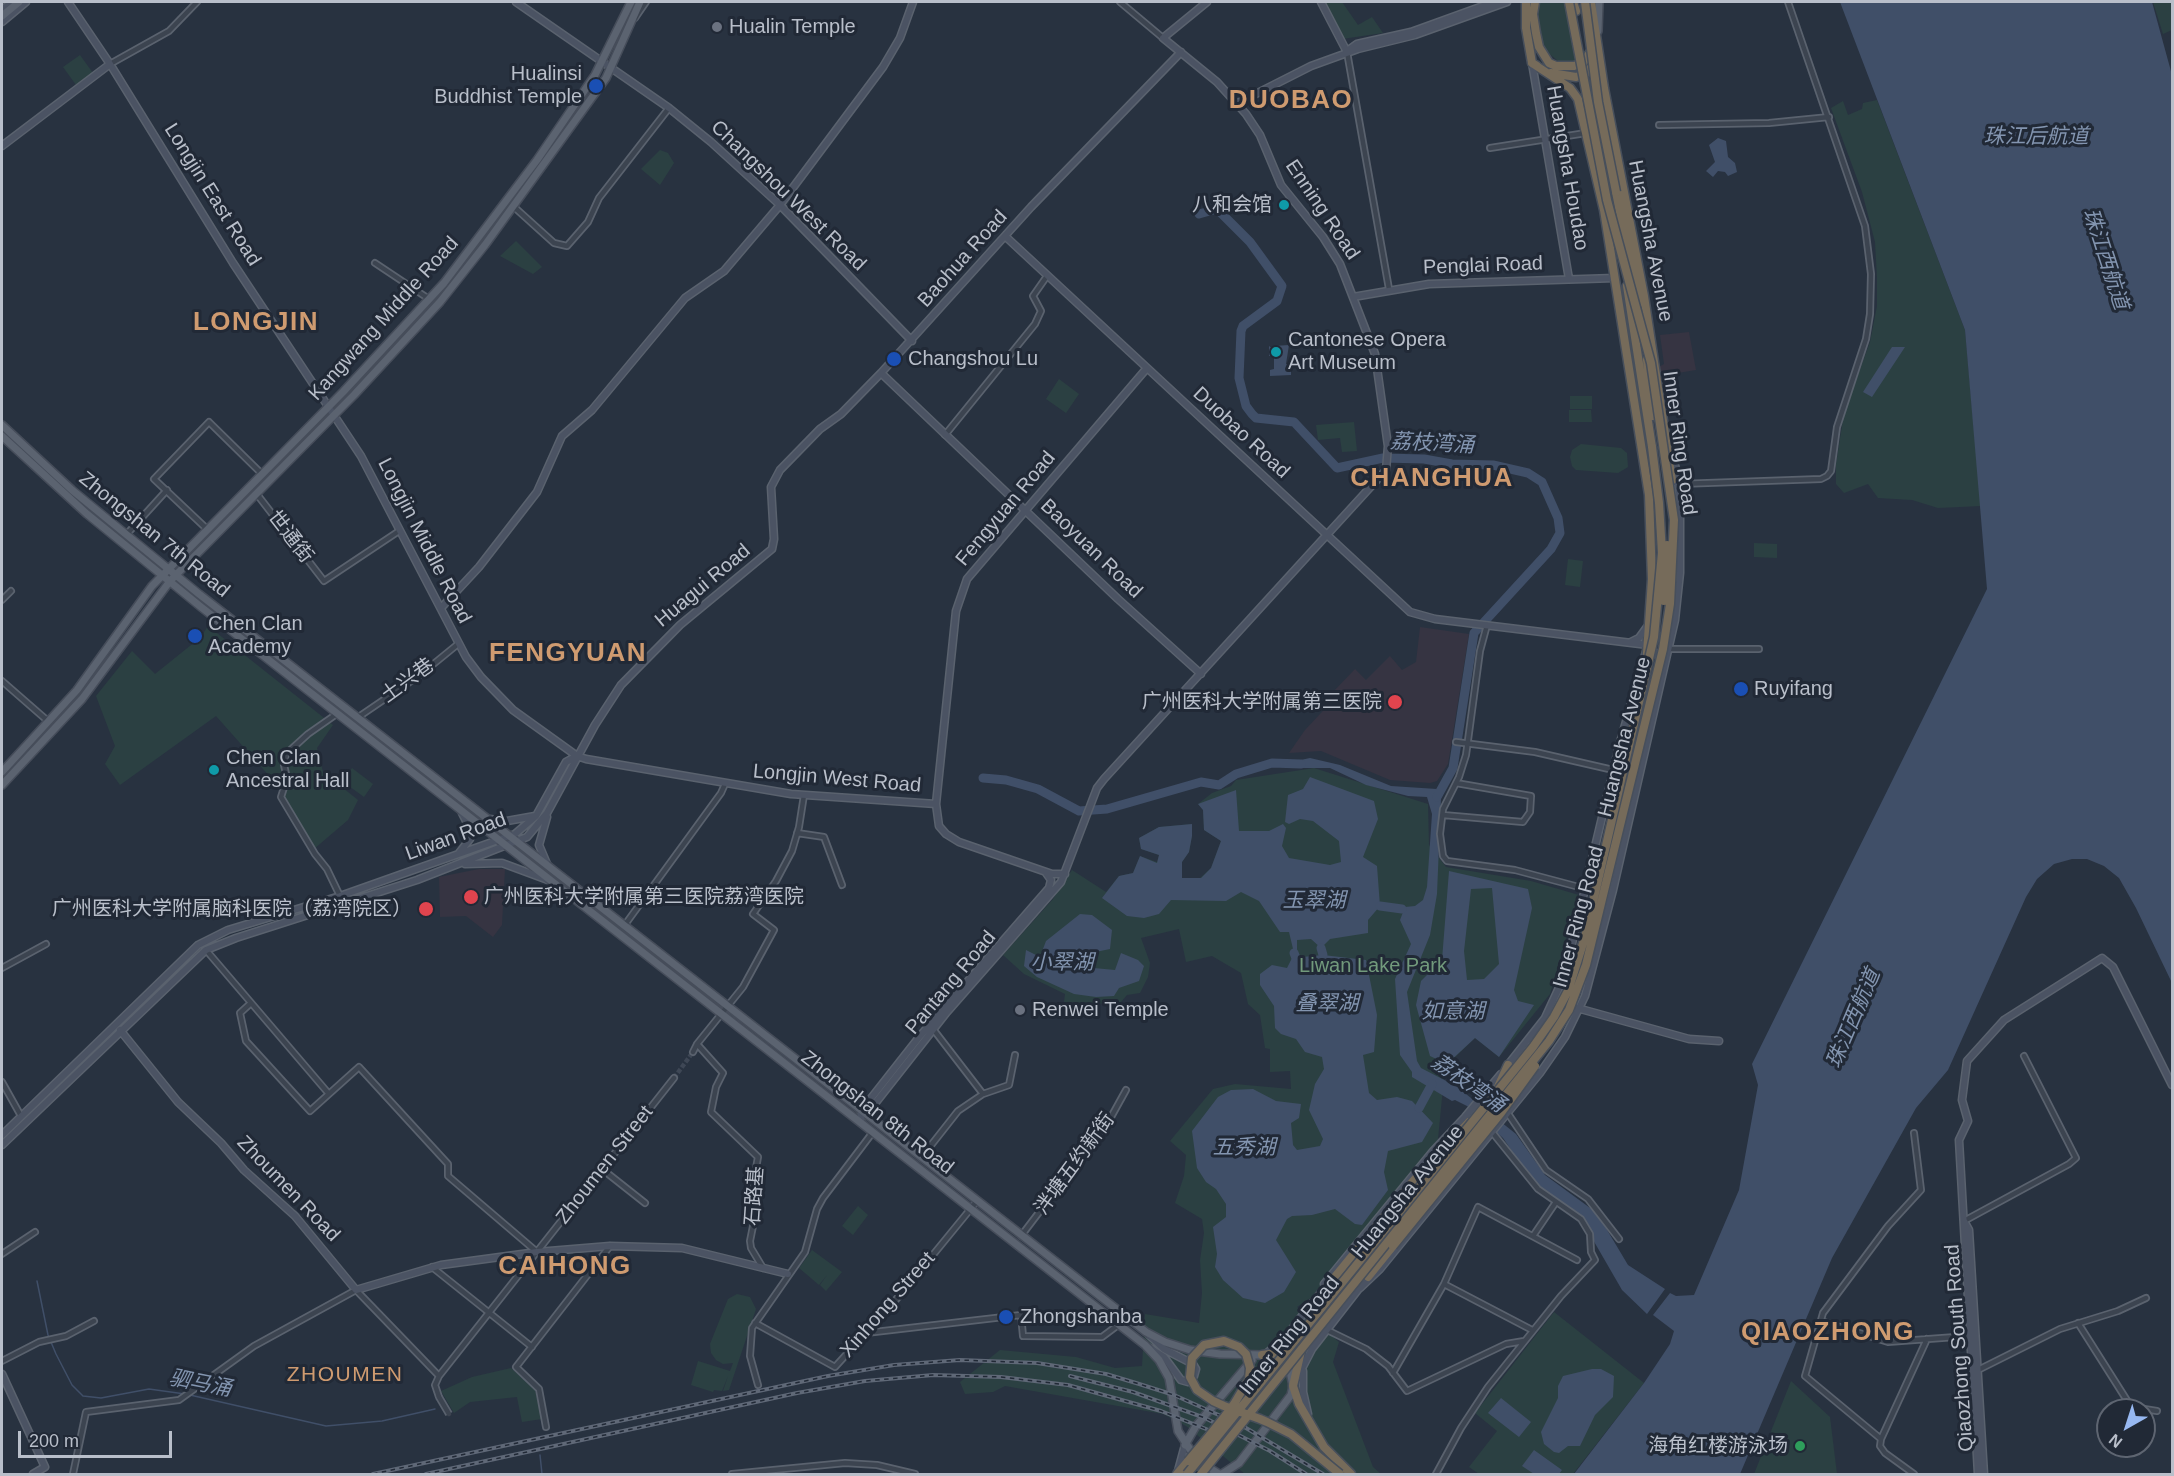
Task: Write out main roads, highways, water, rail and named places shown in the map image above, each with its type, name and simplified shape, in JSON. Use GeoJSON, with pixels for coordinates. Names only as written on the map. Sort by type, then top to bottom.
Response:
{"type":"FeatureCollection","features":[{"type":"Feature","properties":{"kind":"highway"},"geometry":{"type":"LineString","coordinates":[[1527,2],[1525,18],[1532,63],[1570,88],[1578,99],[1594,93],[1608,108]]}},
{"type":"Feature","properties":{"kind":"highway"},"geometry":{"type":"LineString","coordinates":[[1535,2],[1534,25],[1543,57],[1556,66],[1574,66],[1590,56],[1598,36]]}},
{"type":"Feature","properties":{"kind":"highway","name":"Inner Ring Road"},"geometry":{"type":"LineString","coordinates":[[1189,1474],[1558,1010],[1568,992],[1582,947],[1645,681],[1657,618],[1661,535],[1655,447],[1645,398],[1613,193],[1576,11],[1572,2]]}},
{"type":"Feature","properties":{"kind":"highway","name":"Inner Ring Road"},"geometry":{"type":"LineString","coordinates":[[1200,1474],[1557,1030],[1575,999],[1585,972],[1669,617],[1674,546],[1673,506],[1651,363],[1607,200],[1572,2]]}},
{"type":"Feature","properties":{"kind":"highway"},"geometry":{"type":"LineString","coordinates":[[1585,2],[1613,193],[1636,290],[1674,511]]}},
{"type":"Feature","properties":{"kind":"highway"},"geometry":{"type":"LineString","coordinates":[[1532,63],[1563,76],[1585,74],[1596,61],[1598,36],[1591,2]]}},
{"type":"Feature","properties":{"kind":"highway","name":"Huangsha Avenue"},"geometry":{"type":"LineString","coordinates":[[1598,36],[1608,108],[1636,253],[1668,446],[1674,511],[1676,584]]}},
{"type":"Feature","properties":{"kind":"highway","name":"Huangsha Avenue"},"geometry":{"type":"LineString","coordinates":[[1262,1355],[1282,1352],[1472,1115],[1496,1091],[1545,1030],[1562,1002],[1576,966],[1601,842],[1643,681],[1648,645],[1652,579],[1649,495],[1610,248],[1578,99]]}},
{"type":"Feature","properties":{"kind":"highway"},"geometry":{"type":"LineString","coordinates":[[1610,248],[1645,398]]}},
{"type":"Feature","properties":{"kind":"highway"},"geometry":{"type":"LineString","coordinates":[[1636,253],[1636,290]]}},
{"type":"Feature","properties":{"kind":"highway"},"geometry":{"type":"LineString","coordinates":[[1645,720],[1662,618],[1667,570],[1666,511],[1655,447],[1647,360]]}},
{"type":"Feature","properties":{"kind":"highway"},"geometry":{"type":"LineString","coordinates":[[1652,579],[1659,588],[1667,588],[1676,584]]}},
{"type":"Feature","properties":{"kind":"highway","name":"Huangsha Avenue"},"geometry":{"type":"LineString","coordinates":[[1293,1386],[1302,1357],[1427,1193],[1576,1007],[1611,880],[1661,660]]}},
{"type":"Feature","properties":{"kind":"highway"},"geometry":{"type":"LineString","coordinates":[[1368,1272],[1394,1246],[1512,1099],[1557,1030]]}},
{"type":"Feature","properties":{"kind":"highway"},"geometry":{"type":"LineString","coordinates":[[1496,1091],[1508,1065]]}},
{"type":"Feature","properties":{"kind":"highway"},"geometry":{"type":"LineString","coordinates":[[1307,1311],[1434,1157],[1482,1105]]}},
{"type":"Feature","properties":{"kind":"highway"},"geometry":{"type":"LineString","coordinates":[[1177,1474],[1225,1416],[1229,1410],[1234,1404],[1249,1379],[1250,1368],[1246,1354],[1234,1344],[1219,1340],[1204,1346],[1192,1358],[1190,1377],[1197,1390],[1213,1401],[1224,1406],[1232,1409],[1240,1412],[1267,1422],[1291,1434],[1340,1474]]}},
{"type":"Feature","properties":{"kind":"highway"},"geometry":{"type":"LineString","coordinates":[[1293,1386],[1299,1404],[1324,1448],[1351,1474]]}},
{"type":"Feature","properties":{"kind":"main road"},"geometry":{"type":"LineString","coordinates":[[2,16],[19,2]]}},
{"type":"Feature","properties":{"kind":"main road","name":"Kangwang Middle Road"},"geometry":{"type":"LineString","coordinates":[[2,772],[85,680],[135,608],[166,572],[429,299],[537,160],[602,63],[631,2]]}},
{"type":"Feature","properties":{"kind":"main road","name":"Kangwang Middle Road"},"geometry":{"type":"LineString","coordinates":[[2,784],[82,699],[173,578],[390,359],[440,302],[513,206],[611,69],[640,2]]}},
{"type":"Feature","properties":{"kind":"main road","name":"Huangsha Avenue"},"geometry":{"type":"LineString","coordinates":[[1598,36],[1599,2]]}},
{"type":"Feature","properties":{"kind":"main road","name":"Zhongshan 7th Road"},"geometry":{"type":"LineString","coordinates":[[2,425],[51,472],[126,535],[201,607],[501,840]]}},
{"type":"Feature","properties":{"kind":"main road","name":"Zhongshan 7th Road"},"geometry":{"type":"LineString","coordinates":[[2,436],[81,509],[166,572]]}},
{"type":"Feature","properties":{"kind":"main road","name":"Zhongshan 7th Road"},"geometry":{"type":"LineString","coordinates":[[173,578],[207,601],[517,842]]}},
{"type":"Feature","properties":{"kind":"main road","name":"Huangsha Avenue"},"geometry":{"type":"LineString","coordinates":[[1661,660],[1676,584]]}},
{"type":"Feature","properties":{"kind":"main road"},"geometry":{"type":"LineString","coordinates":[[201,607],[207,601]]}},
{"type":"Feature","properties":{"kind":"main road","name":"Zhongshan 8th Road"},"geometry":{"type":"LineString","coordinates":[[501,840],[864,1113],[1146,1332],[1165,1342],[1190,1350],[1220,1354],[1262,1355]]}},
{"type":"Feature","properties":{"kind":"main road","name":"Zhongshan 8th Road"},"geometry":{"type":"LineString","coordinates":[[517,842],[624,926],[873,1132],[1145,1345],[1159,1360],[1169,1378],[1177,1424],[1191,1454]]}},
{"type":"Feature","properties":{"kind":"main road"},"geometry":{"type":"LineString","coordinates":[[1185,1445],[1196,1426],[1246,1365],[1262,1355],[1277,1359],[1290,1371],[1293,1386],[1286,1403],[1244,1457],[1220,1474],[1191,1454],[1189,1474]]}},
{"type":"Feature","properties":{"kind":"water"},"geometry":{"type":"Polygon","coordinates":[[[1840,2],[2152,2],[2172,75],[2172,983],[2119,878],[2104,866],[2087,859],[2072,859],[2054,864],[2037,879],[2026,897],[1948,1070],[1916,1108],[1832,1258],[1740,1474],[1574,1474],[1644,1383],[1670,1344],[1674,1331],[1653,1315],[1670,1293],[1676,1296],[1694,1295],[1739,1190],[1758,1085],[1752,1064],[1987,589],[1965,330],[1840,2]]]}},
{"type":"Feature","properties":{"kind":"water"},"geometry":{"type":"Polygon","coordinates":[[[1718,138],[1726,141],[1728,157],[1735,163],[1737,172],[1728,176],[1725,172],[1718,171],[1713,177],[1706,171],[1715,162],[1709,145],[1718,138]]]}},
{"type":"Feature","properties":{"kind":"water"},"geometry":{"type":"Polygon","coordinates":[[[1289,345],[1286,364],[1291,364],[1291,375],[1270,376],[1270,370],[1274,369],[1274,356],[1269,356],[1269,346],[1278,353],[1280,351],[1274,346],[1289,345]]]}},
{"type":"Feature","properties":{"kind":"water"},"geometry":{"type":"Polygon","coordinates":[[[1892,347],[1905,347],[1872,397],[1863,392],[1892,347]]]}},
{"type":"Feature","properties":{"kind":"water"},"geometry":{"type":"Polygon","coordinates":[[[1310,758],[1340,765],[1391,786],[1437,789],[1443,795],[1441,798],[1437,894],[1430,935],[1407,992],[1417,1061],[1421,1068],[1456,1086],[1516,1134],[1545,1175],[1597,1213],[1628,1265],[1665,1289],[1647,1314],[1622,1290],[1581,1219],[1538,1189],[1503,1138],[1467,1106],[1455,1100],[1452,1101],[1412,1077],[1412,1072],[1400,1055],[1395,979],[1411,944],[1400,920],[1405,907],[1415,906],[1423,900],[1427,887],[1432,814],[1427,797],[1408,796],[1366,785],[1330,768],[1293,768],[1291,762],[1310,758]]]}},
{"type":"Feature","properties":{"kind":"water","name":"玉翠湖"},"geometry":{"type":"Polygon","coordinates":[[[1310,777],[1374,801],[1378,819],[1363,857],[1377,866],[1380,906],[1368,920],[1368,933],[1330,939],[1321,948],[1311,939],[1297,940],[1297,950],[1294,953],[1289,932],[1280,932],[1259,901],[1241,892],[1226,901],[1171,900],[1159,914],[1144,918],[1127,916],[1102,898],[1119,876],[1133,873],[1140,856],[1157,863],[1159,855],[1141,849],[1139,838],[1159,827],[1192,824],[1189,852],[1182,862],[1182,878],[1201,878],[1211,868],[1221,841],[1204,830],[1203,810],[1198,804],[1236,790],[1239,831],[1269,831],[1283,824],[1286,828],[1282,846],[1289,858],[1330,865],[1341,862],[1339,841],[1313,821],[1300,819],[1289,824],[1285,822],[1288,795],[1303,789],[1310,777]]]}},
{"type":"Feature","properties":{"kind":"water","name":"如意湖"},"geometry":{"type":"Polygon","coordinates":[[[1449,871],[1528,889],[1532,908],[1514,990],[1518,1001],[1534,1005],[1499,1057],[1475,1038],[1447,1064],[1430,1056],[1416,1005],[1421,981],[1442,960],[1449,871]],[[1492,888],[1471,889],[1464,951],[1467,980],[1484,979],[1499,964],[1492,888]]]}},
{"type":"Feature","properties":{"kind":"water","name":"小翠湖"},"geometry":{"type":"Polygon","coordinates":[[[1080,914],[1092,915],[1112,930],[1110,949],[1086,954],[1083,967],[1115,970],[1121,953],[1138,960],[1144,966],[1139,981],[1119,988],[1114,996],[1096,997],[1074,994],[1037,977],[1024,966],[1026,950],[1040,957],[1046,941],[1080,914]]]}},
{"type":"Feature","properties":{"kind":"water","name":"五秀湖"},"geometry":{"type":"Polygon","coordinates":[[[1323,955],[1366,960],[1377,1015],[1374,1052],[1363,1055],[1369,1093],[1377,1100],[1397,1097],[1412,1101],[1433,1123],[1422,1142],[1388,1151],[1384,1172],[1388,1190],[1362,1225],[1355,1224],[1335,1209],[1312,1215],[1292,1216],[1287,1219],[1276,1240],[1296,1272],[1284,1292],[1265,1303],[1243,1298],[1223,1280],[1215,1267],[1217,1254],[1213,1227],[1226,1217],[1226,1204],[1197,1168],[1192,1131],[1218,1097],[1231,1090],[1253,1089],[1276,1101],[1301,1104],[1299,1118],[1291,1123],[1293,1145],[1297,1150],[1320,1146],[1323,1139],[1309,1110],[1315,1084],[1324,1069],[1322,1057],[1305,1052],[1296,1039],[1281,1034],[1275,1028],[1274,1006],[1260,985],[1260,974],[1272,965],[1287,968],[1292,958],[1323,955]]]}},
{"type":"Feature","properties":{"kind":"water"},"geometry":{"type":"Polygon","coordinates":[[[1601,1369],[1614,1376],[1613,1397],[1595,1415],[1580,1446],[1568,1446],[1559,1453],[1554,1452],[1544,1444],[1541,1432],[1558,1398],[1558,1386],[1563,1376],[1601,1369]]]}},
{"type":"Feature","properties":{"kind":"water"},"geometry":{"type":"Polygon","coordinates":[[[1501,1398],[1531,1422],[1519,1437],[1488,1413],[1501,1398]]]}},
{"type":"Feature","properties":{"kind":"water"},"geometry":{"type":"Polygon","coordinates":[[[1534,1450],[1562,1470],[1559,1474],[1534,1474],[1522,1466],[1534,1450]]]}},
{"type":"Feature","properties":{"kind":"waterway","name":"荔枝湾涌"},"geometry":{"type":"LineString","coordinates":[[1199,214],[1217,209],[1250,242],[1282,286],[1277,301],[1243,326],[1241,331],[1239,378],[1246,406],[1256,418],[1294,422],[1337,468],[1383,458],[1424,459],[1452,464],[1493,465],[1528,473],[1542,482],[1558,518],[1560,533],[1551,549],[1474,633],[1453,768],[1437,797]]}},
{"type":"Feature","properties":{"kind":"waterway","name":"荔枝湾涌"},"geometry":{"type":"LineString","coordinates":[[983,778],[1006,780],[1038,789],[1079,811],[1107,809],[1201,782],[1219,785],[1236,774],[1272,763],[1301,764]]}},
{"type":"Feature","properties":{"kind":"waterway"},"geometry":{"type":"LineString","coordinates":[[1380,906],[1402,909]]}},
{"type":"Feature","properties":{"kind":"waterway"},"geometry":{"type":"LineString","coordinates":[[1321,948],[1323,955]]}},
{"type":"Feature","properties":{"kind":"waterway"},"geometry":{"type":"LineString","coordinates":[[1294,953],[1296,958]]}},
{"type":"Feature","properties":{"kind":"waterway"},"geometry":{"type":"LineString","coordinates":[[1419,1108],[1432,1084]]}},
{"type":"Feature","properties":{"kind":"waterway","name":"驷马涌"},"geometry":{"type":"LineString","coordinates":[[37,1281],[48,1335],[72,1385],[83,1396],[101,1398],[149,1389],[185,1394]]}},
{"type":"Feature","properties":{"kind":"waterway","name":"驷马涌"},"geometry":{"type":"LineString","coordinates":[[190,1395],[326,1426],[382,1421],[435,1409]]}},
{"type":"Feature","properties":{"kind":"waterway","name":"驷马涌"},"geometry":{"type":"LineString","coordinates":[[540,1455],[542,1474]]}},
{"type":"Feature","properties":{"kind":"tunnel"},"geometry":{"type":"LineString","coordinates":[[674,1078],[693,1052]]}},
{"type":"Feature","properties":{"kind":"railway"},"geometry":{"type":"LineString","coordinates":[[373,1474],[828,1376],[894,1365],[960,1360],[1037,1363],[1106,1374],[1136,1383],[1174,1395],[1241,1425],[1323,1474]]}},
{"type":"Feature","properties":{"kind":"railway"},"geometry":{"type":"LineString","coordinates":[[426,1474],[797,1393],[865,1381],[933,1375],[1001,1377],[1068,1385],[1161,1411],[1226,1437]]}},
{"type":"Feature","properties":{"kind":"railway"},"geometry":{"type":"LineString","coordinates":[[1070,1376],[1133,1392],[1205,1418],[1270,1451],[1306,1474]]}},
{"type":"Feature","properties":{"kind":"place","name":"Hualin Temple"},"geometry":{"type":"Point","coordinates":[717,27]}},
{"type":"Feature","properties":{"kind":"place","name":"Hualinsi Buddhist Temple"},"geometry":{"type":"Point","coordinates":[596,86]}},
{"type":"Feature","properties":{"kind":"place","name":"八和会馆"},"geometry":{"type":"Point","coordinates":[1284,205]}},
{"type":"Feature","properties":{"kind":"place","name":"Cantonese Opera Art Museum"},"geometry":{"type":"Point","coordinates":[1276,352]}},
{"type":"Feature","properties":{"kind":"place","name":"Changshou Lu"},"geometry":{"type":"Point","coordinates":[894,359]}},
{"type":"Feature","properties":{"kind":"place","name":"Chen Clan Academy"},"geometry":{"type":"Point","coordinates":[195,636]}},
{"type":"Feature","properties":{"kind":"place","name":"Ruyifang"},"geometry":{"type":"Point","coordinates":[1741,689]}},
{"type":"Feature","properties":{"kind":"place","name":"广州医科大学附属第三医院"},"geometry":{"type":"Point","coordinates":[1395,702]}},
{"type":"Feature","properties":{"kind":"place","name":"Chen Clan Ancestral Hall"},"geometry":{"type":"Point","coordinates":[214,770]}},
{"type":"Feature","properties":{"kind":"place","name":"广州医科大学附属第三医院荔湾医院"},"geometry":{"type":"Point","coordinates":[471,897]}},
{"type":"Feature","properties":{"kind":"place","name":"广州医科大学附属脑科医院（荔湾院区）"},"geometry":{"type":"Point","coordinates":[426,909]}},
{"type":"Feature","properties":{"kind":"place","name":"Renwei Temple"},"geometry":{"type":"Point","coordinates":[1020,1010]}},
{"type":"Feature","properties":{"kind":"place","name":"Zhongshanba"},"geometry":{"type":"Point","coordinates":[1006,1317]}},
{"type":"Feature","properties":{"kind":"place","name":"海角红楼游泳场"},"geometry":{"type":"Point","coordinates":[1800,1446]}},
{"type":"Feature","properties":{"kind":"district","name":"DUOBAO"},"geometry":{"type":"Point","coordinates":[1291,101]}},
{"type":"Feature","properties":{"kind":"district","name":"LONGJIN"},"geometry":{"type":"Point","coordinates":[256,323]}},
{"type":"Feature","properties":{"kind":"district","name":"CHANGHUA"},"geometry":{"type":"Point","coordinates":[1432,479]}},
{"type":"Feature","properties":{"kind":"district","name":"FENGYUAN"},"geometry":{"type":"Point","coordinates":[568,654]}},
{"type":"Feature","properties":{"kind":"district","name":"CAIHONG"},"geometry":{"type":"Point","coordinates":[565,1267]}},
{"type":"Feature","properties":{"kind":"district","name":"QIAOZHONG"},"geometry":{"type":"Point","coordinates":[1828,1333]}},
{"type":"Feature","properties":{"kind":"district","name":"ZHOUMEN"},"geometry":{"type":"Point","coordinates":[345,1375]}},
{"type":"Feature","properties":{"kind":"water label","name":"珠江后航道"},"geometry":{"type":"Point","coordinates":[2036,137]}},
{"type":"Feature","properties":{"kind":"water label","name":"珠江西航道"},"geometry":{"type":"Point","coordinates":[2105,259]}},
{"type":"Feature","properties":{"kind":"water label","name":"叠翠湖"},"geometry":{"type":"Point","coordinates":[1327,1004]}},
{"type":"Feature","properties":{"kind":"water label","name":"珠江西航道"},"geometry":{"type":"Point","coordinates":[1854,1019]}},
{"type":"Feature","properties":{"kind":"park label","name":"Liwan Lake Park"},"geometry":{"type":"Point","coordinates":[1373,966]}}]}
